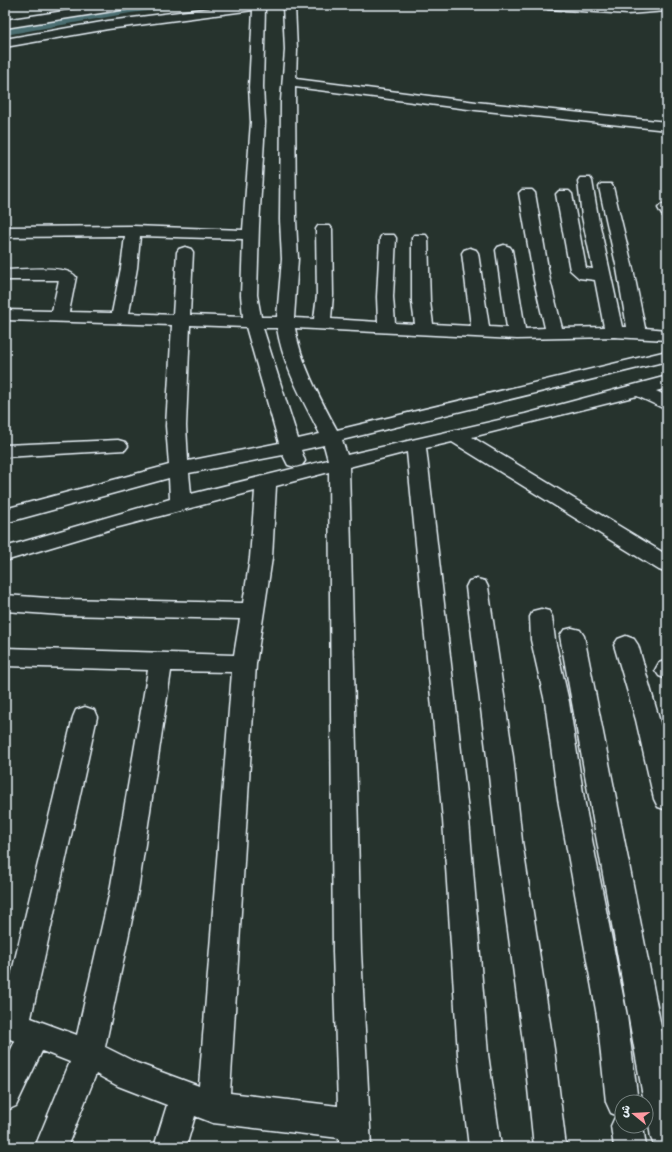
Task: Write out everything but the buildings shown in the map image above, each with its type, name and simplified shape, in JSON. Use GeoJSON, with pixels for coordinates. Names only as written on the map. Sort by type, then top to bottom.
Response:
{"type":"FeatureCollection","features":[{"type":"Feature","properties":{"kind":"street"},"geometry":{"type":"LineString","coordinates":[[5,24],[126,5]]}},
{"type":"Feature","properties":{"kind":"street"},"geometry":{"type":"LineString","coordinates":[[5,43],[108,25],[261,5],[256,87],[258,122],[249,295],[253,323],[268,368],[290,447],[300,473]]}},
{"type":"Feature","properties":{"kind":"street"},"geometry":{"type":"LineString","coordinates":[[18,1027],[88,1054],[129,1075],[199,1102],[354,1135],[347,952],[339,463],[331,436],[302,379],[288,342],[285,324],[290,259],[288,220],[289,82],[291,50],[289,5]]}},
{"type":"Feature","properties":{"kind":"street"},"geometry":{"type":"LineString","coordinates":[[548,5],[615,10],[667,7]]}},
{"type":"Feature","properties":{"kind":"street"},"geometry":{"type":"LineString","coordinates":[[289,82],[476,106],[667,126]]}},
{"type":"Feature","properties":{"kind":"street"},"geometry":{"type":"LineString","coordinates":[[585,181],[614,332]]}},
{"type":"Feature","properties":{"kind":"street"},"geometry":{"type":"LineString","coordinates":[[606,187],[625,269],[637,333]]}},
{"type":"Feature","properties":{"kind":"street"},"geometry":{"type":"LineString","coordinates":[[526,193],[542,280],[555,333]]}},
{"type":"Feature","properties":{"kind":"street"},"geometry":{"type":"LineString","coordinates":[[564,194],[578,270],[581,274],[602,275]]}},
{"type":"Feature","properties":{"kind":"street"},"geometry":{"type":"LineString","coordinates":[[322,324],[325,295],[324,229]]}},
{"type":"Feature","properties":{"kind":"street"},"geometry":{"type":"LineString","coordinates":[[5,232],[133,231],[251,235]]}},
{"type":"Feature","properties":{"kind":"street"},"geometry":{"type":"LineString","coordinates":[[119,319],[129,268],[133,231]]}},
{"type":"Feature","properties":{"kind":"street"},"geometry":{"type":"LineString","coordinates":[[387,328],[385,297],[388,238]]}},
{"type":"Feature","properties":{"kind":"street"},"geometry":{"type":"LineString","coordinates":[[420,238],[421,302],[425,330]]}},
{"type":"Feature","properties":{"kind":"street"},"geometry":{"type":"LineString","coordinates":[[504,250],[517,334]]}},
{"type":"Feature","properties":{"kind":"street"},"geometry":{"type":"LineString","coordinates":[[181,503],[176,426],[180,321],[185,252]]}},
{"type":"Feature","properties":{"kind":"street"},"geometry":{"type":"LineString","coordinates":[[470,253],[481,332]]}},
{"type":"Feature","properties":{"kind":"street"},"geometry":{"type":"LineString","coordinates":[[5,275],[58,274],[68,277],[59,317]]}},
{"type":"Feature","properties":{"kind":"street"},"geometry":{"type":"LineString","coordinates":[[5,314],[180,321],[322,324],[517,334],[614,332],[667,335]]}},
{"type":"Feature","properties":{"kind":"street"},"geometry":{"type":"LineString","coordinates":[[5,516],[178,469],[290,447],[667,356]]}},
{"type":"Feature","properties":{"kind":"street"},"geometry":{"type":"LineString","coordinates":[[5,554],[181,503],[416,444],[527,419],[667,382]]}},
{"type":"Feature","properties":{"kind":"street"},"geometry":{"type":"LineString","coordinates":[[641,390],[667,404]]}},
{"type":"Feature","properties":{"kind":"street"},"geometry":{"type":"LineString","coordinates":[[454,435],[667,565]]}},
{"type":"Feature","properties":{"kind":"street"},"geometry":{"type":"LineString","coordinates":[[416,444],[456,820],[473,1054],[485,1147]]}},
{"type":"Feature","properties":{"kind":"street"},"geometry":{"type":"LineString","coordinates":[[5,451],[118,446]]}},
{"type":"Feature","properties":{"kind":"street"},"geometry":{"type":"LineString","coordinates":[[170,1147],[199,1102],[244,664],[253,611],[264,521],[266,482]]}},
{"type":"Feature","properties":{"kind":"street"},"geometry":{"type":"LineString","coordinates":[[477,587],[550,1147]]}},
{"type":"Feature","properties":{"kind":"street"},"geometry":{"type":"LineString","coordinates":[[5,603],[62,607],[253,611]]}},
{"type":"Feature","properties":{"kind":"street"},"geometry":{"type":"LineString","coordinates":[[541,617],[543,640],[557,702],[572,799],[612,1016],[621,1094]]}},
{"type":"Feature","properties":{"kind":"street"},"geometry":{"type":"LineString","coordinates":[[572,636],[667,1138]]}},
{"type":"Feature","properties":{"kind":"street"},"geometry":{"type":"LineString","coordinates":[[626,645],[648,720],[667,799]]}},
{"type":"Feature","properties":{"kind":"street"},"geometry":{"type":"LineString","coordinates":[[5,657],[244,664]]}},
{"type":"Feature","properties":{"kind":"street"},"geometry":{"type":"LineString","coordinates":[[52,1147],[88,1054],[124,891],[161,662]]}},
{"type":"Feature","properties":{"kind":"street"},"geometry":{"type":"LineString","coordinates":[[5,1094],[64,801],[85,717]]}},
{"type":"Feature","properties":{"kind":"street"},"geometry":{"type":"LineString","coordinates":[[628,1134],[630,1147]]}},
{"type":"Feature","properties":{"kind":"waterway"},"geometry":{"type":"LineString","coordinates":[[5,32],[130,10],[171,5]]}}]}
